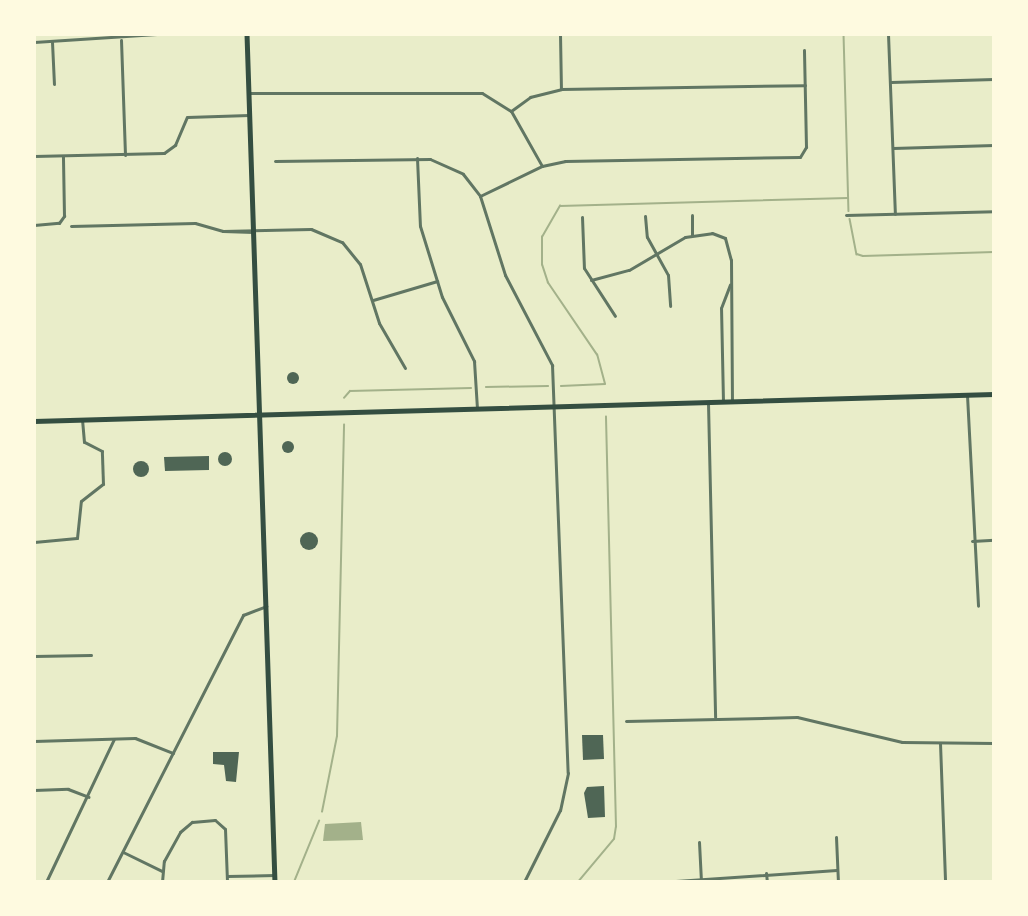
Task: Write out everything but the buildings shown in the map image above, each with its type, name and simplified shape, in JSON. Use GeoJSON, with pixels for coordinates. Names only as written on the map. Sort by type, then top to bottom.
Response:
{"type":"FeatureCollection","features":[{"type":"Feature","properties":{"kind":"main road"},"geometry":{"type":"LineString","coordinates":[[247,34],[275,882]]}},
{"type":"Feature","properties":{"kind":"main road"},"geometry":{"type":"LineString","coordinates":[[34,421],[993,394]]}},
{"type":"Feature","properties":{"kind":"street"},"geometry":{"type":"LineString","coordinates":[[560,34],[561,89]]}},
{"type":"Feature","properties":{"kind":"street"},"geometry":{"type":"LineString","coordinates":[[888,34],[895,214]]}},
{"type":"Feature","properties":{"kind":"street"},"geometry":{"type":"LineString","coordinates":[[34,42],[122,40],[157,35]]}},
{"type":"Feature","properties":{"kind":"street"},"geometry":{"type":"LineString","coordinates":[[122,40],[125,155]]}},
{"type":"Feature","properties":{"kind":"street"},"geometry":{"type":"LineString","coordinates":[[52,42],[54,84]]}},
{"type":"Feature","properties":{"kind":"street"},"geometry":{"type":"LineString","coordinates":[[480,196],[542,166],[804,155],[804,50]]}},
{"type":"Feature","properties":{"kind":"street"},"geometry":{"type":"LineString","coordinates":[[891,81],[993,79]]}},
{"type":"Feature","properties":{"kind":"street"},"geometry":{"type":"LineString","coordinates":[[511,111],[530,97],[561,89],[805,85]]}},
{"type":"Feature","properties":{"kind":"street"},"geometry":{"type":"LineString","coordinates":[[249,93],[474,91],[511,111],[542,166]]}},
{"type":"Feature","properties":{"kind":"street"},"geometry":{"type":"LineString","coordinates":[[34,156],[168,152],[187,117],[249,115]]}},
{"type":"Feature","properties":{"kind":"street"},"geometry":{"type":"LineString","coordinates":[[893,148],[993,146]]}},
{"type":"Feature","properties":{"kind":"street"},"geometry":{"type":"LineString","coordinates":[[34,225],[59,223],[64,216],[63,156]]}},
{"type":"Feature","properties":{"kind":"street"},"geometry":{"type":"LineString","coordinates":[[417,158],[418,217],[437,281],[474,361],[477,409]]}},
{"type":"Feature","properties":{"kind":"street"},"geometry":{"type":"LineString","coordinates":[[275,161],[417,158],[449,165],[480,196],[505,276],[550,360],[556,407],[568,773],[560,810],[524,882]]}},
{"type":"Feature","properties":{"kind":"street"},"geometry":{"type":"LineString","coordinates":[[846,215],[993,211]]}},
{"type":"Feature","properties":{"kind":"street"},"geometry":{"type":"LineString","coordinates":[[692,214],[692,235]]}},
{"type":"Feature","properties":{"kind":"street"},"geometry":{"type":"LineString","coordinates":[[645,216],[647,237],[668,275],[670,306]]}},
{"type":"Feature","properties":{"kind":"street"},"geometry":{"type":"LineString","coordinates":[[582,217],[583,261],[591,280],[615,316]]}},
{"type":"Feature","properties":{"kind":"street"},"geometry":{"type":"LineString","coordinates":[[71,226],[195,223],[223,231],[252,232],[295,228],[334,236],[355,256],[383,332],[405,368]]}},
{"type":"Feature","properties":{"kind":"street"},"geometry":{"type":"LineString","coordinates":[[591,280],[629,270],[692,235],[725,237],[731,283],[732,402]]}},
{"type":"Feature","properties":{"kind":"street"},"geometry":{"type":"LineString","coordinates":[[373,300],[437,281]]}},
{"type":"Feature","properties":{"kind":"street"},"geometry":{"type":"LineString","coordinates":[[723,403],[721,308],[731,283]]}},
{"type":"Feature","properties":{"kind":"street"},"geometry":{"type":"LineString","coordinates":[[967,395],[972,541],[978,606]]}},
{"type":"Feature","properties":{"kind":"street"},"geometry":{"type":"LineString","coordinates":[[708,403],[715,717]]}},
{"type":"Feature","properties":{"kind":"street"},"geometry":{"type":"LineString","coordinates":[[34,542],[75,539],[80,534],[81,501],[103,482],[102,451],[84,442],[82,420]]}},
{"type":"Feature","properties":{"kind":"street"},"geometry":{"type":"LineString","coordinates":[[972,541],[993,540]]}},
{"type":"Feature","properties":{"kind":"street"},"geometry":{"type":"LineString","coordinates":[[107,882],[243,615],[266,606]]}},
{"type":"Feature","properties":{"kind":"street"},"geometry":{"type":"LineString","coordinates":[[34,656],[92,655]]}},
{"type":"Feature","properties":{"kind":"street"},"geometry":{"type":"LineString","coordinates":[[626,721],[715,717],[797,717],[890,740],[993,743]]}},
{"type":"Feature","properties":{"kind":"street"},"geometry":{"type":"LineString","coordinates":[[46,882],[89,797],[114,739]]}},
{"type":"Feature","properties":{"kind":"street"},"geometry":{"type":"LineString","coordinates":[[34,741],[142,739],[173,753]]}},
{"type":"Feature","properties":{"kind":"street"},"geometry":{"type":"LineString","coordinates":[[940,743],[945,882]]}},
{"type":"Feature","properties":{"kind":"street"},"geometry":{"type":"LineString","coordinates":[[34,790],[68,789],[89,797]]}},
{"type":"Feature","properties":{"kind":"street"},"geometry":{"type":"LineString","coordinates":[[162,882],[162,871],[180,832],[192,822],[214,820],[225,829],[227,882]]}},
{"type":"Feature","properties":{"kind":"street"},"geometry":{"type":"LineString","coordinates":[[836,837],[838,882]]}},
{"type":"Feature","properties":{"kind":"street"},"geometry":{"type":"LineString","coordinates":[[699,842],[701,882]]}},
{"type":"Feature","properties":{"kind":"street"},"geometry":{"type":"LineString","coordinates":[[123,852],[162,871]]}},
{"type":"Feature","properties":{"kind":"street"},"geometry":{"type":"LineString","coordinates":[[661,882],[700,875],[837,870]]}},
{"type":"Feature","properties":{"kind":"street"},"geometry":{"type":"LineString","coordinates":[[766,873],[767,882]]}},
{"type":"Feature","properties":{"kind":"street"},"geometry":{"type":"LineString","coordinates":[[227,876],[275,875]]}},
{"type":"Feature","properties":{"kind":"shaded area"},"geometry":{"type":"Polygon","coordinates":[[[361,822],[363,840],[323,841],[325,824],[361,822]]]}},
{"type":"Feature","properties":{"kind":"waterway"},"geometry":{"type":"LineString","coordinates":[[844,34],[849,211]]}},
{"type":"Feature","properties":{"kind":"waterway"},"geometry":{"type":"LineString","coordinates":[[561,386],[605,384],[597,355],[548,283],[542,265],[542,237],[560,206],[848,198]]}},
{"type":"Feature","properties":{"kind":"waterway"},"geometry":{"type":"LineString","coordinates":[[850,219],[857,254],[863,256],[994,252]]}},
{"type":"Feature","properties":{"kind":"waterway"},"geometry":{"type":"LineString","coordinates":[[486,387],[548,386]]}},
{"type":"Feature","properties":{"kind":"waterway"},"geometry":{"type":"LineString","coordinates":[[344,398],[350,391],[471,388]]}},
{"type":"Feature","properties":{"kind":"waterway"},"geometry":{"type":"LineString","coordinates":[[578,882],[614,839],[616,827],[606,417]]}},
{"type":"Feature","properties":{"kind":"waterway"},"geometry":{"type":"LineString","coordinates":[[322,812],[337,736],[344,425]]}},
{"type":"Feature","properties":{"kind":"waterway"},"geometry":{"type":"LineString","coordinates":[[294,882],[319,821]]}}]}
